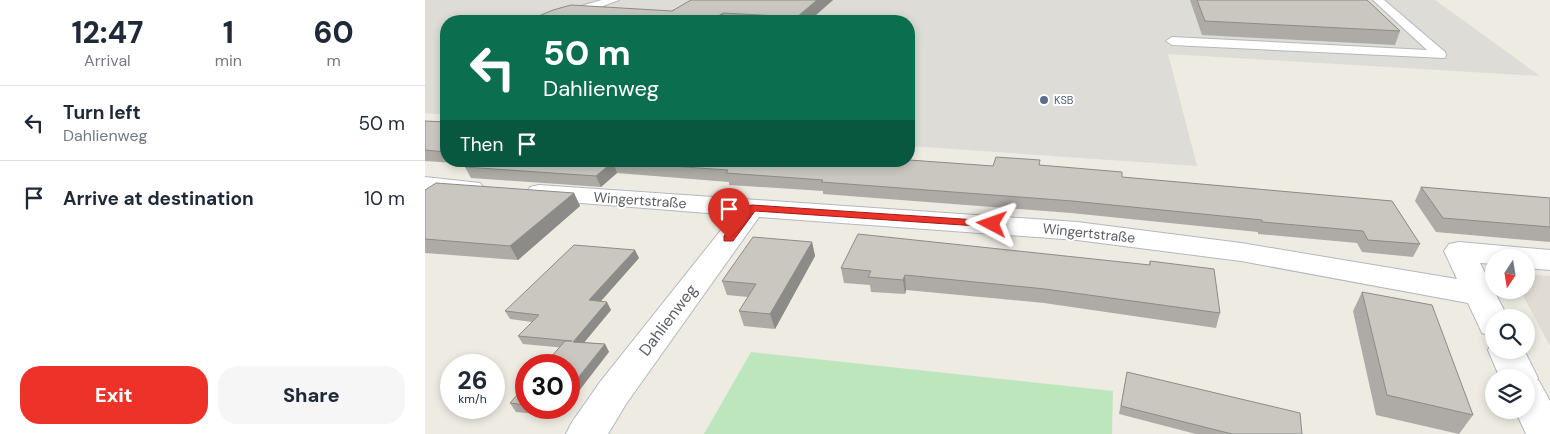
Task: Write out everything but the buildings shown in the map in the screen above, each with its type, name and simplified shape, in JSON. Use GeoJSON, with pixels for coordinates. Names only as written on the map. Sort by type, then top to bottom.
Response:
{"type":"FeatureCollection","features":[{"type":"Feature","properties":{"kind":"street","name":"Wingertstraße"},"geometry":{"type":"LineString","coordinates":[[425,185],[1067,230],[1154,239],[1326,266],[1479,294]]}},
{"type":"Feature","properties":{"kind":"street","name":"Dahlienweg"},"geometry":{"type":"LineString","coordinates":[[586,434],[613,393],[752,208]]}},
{"type":"Feature","properties":{"kind":"street"},"geometry":{"type":"LineString","coordinates":[[1485,254],[1459,251],[1486,309]]}},
{"type":"Feature","properties":{"kind":"street"},"geometry":{"type":"LineString","coordinates":[[1535,259],[1550,260]]}},
{"type":"Feature","properties":{"kind":"street"},"geometry":{"type":"LineString","coordinates":[[1535,410],[1547,434]]}},
{"type":"Feature","properties":{"kind":"lane"},"geometry":{"type":"LineString","coordinates":[[567,15],[588,6],[613,0]]}},
{"type":"Feature","properties":{"kind":"lane"},"geometry":{"type":"LineString","coordinates":[[1172,40],[1440,55],[1378,0]]}},
{"type":"Feature","properties":{"kind":"shaded area"},"geometry":{"type":"Polygon","coordinates":[[[425,0],[1435,0],[1540,76],[1168,54],[1197,166],[915,146],[915,15],[440,15],[440,114],[425,113],[425,0]]]}},
{"type":"Feature","properties":{"kind":"shaded area"},"geometry":{"type":"Polygon","coordinates":[[[1535,275],[1550,276],[1550,346],[1535,318],[1535,309],[1530,309],[1525,299],[1535,299],[1535,275]]]}},
{"type":"Feature","properties":{"kind":"green space"},"geometry":{"type":"Polygon","coordinates":[[[751,352],[1113,391],[1112,434],[704,434],[751,352]]]}},
{"type":"Feature","properties":{"kind":"place","name":"KSB"},"geometry":{"type":"Point","coordinates":[1044,100]}},
{"type":"Feature","properties":{"kind":"route"},"geometry":{"type":"LineString","coordinates":[[729,239],[752,208],[992,224]]}}]}
